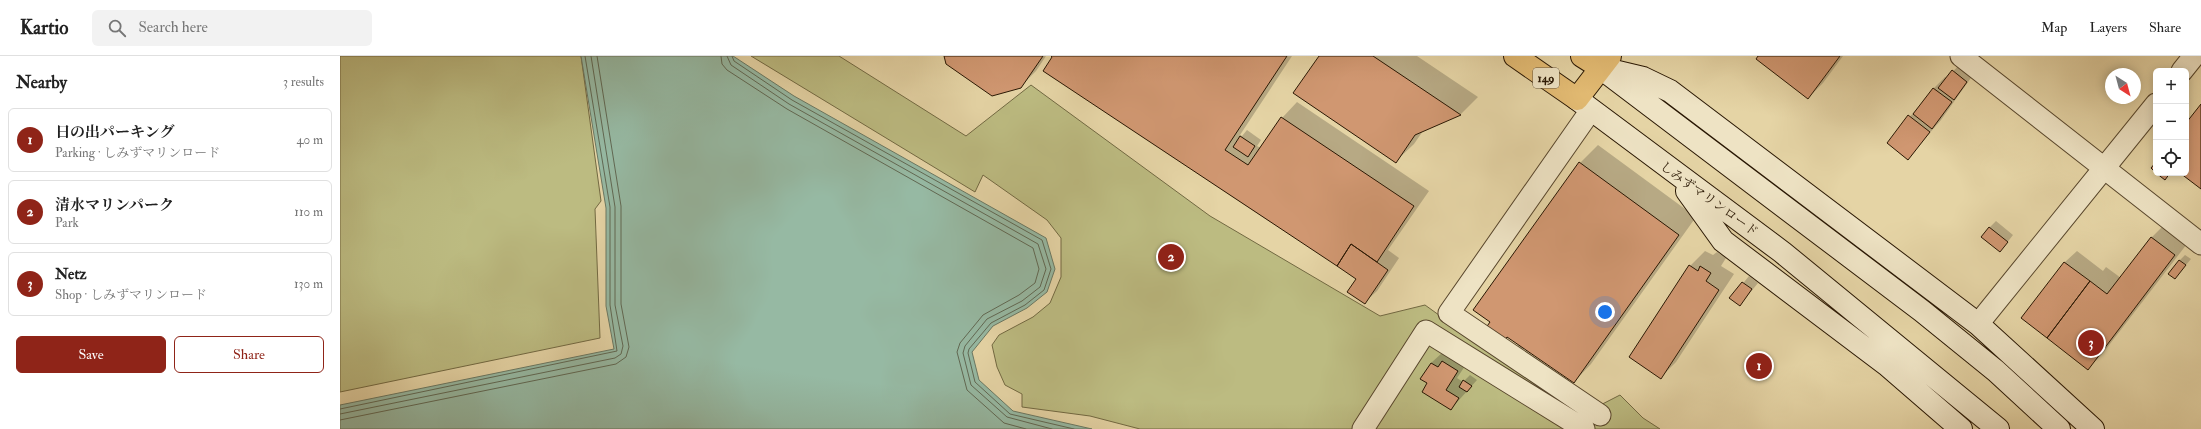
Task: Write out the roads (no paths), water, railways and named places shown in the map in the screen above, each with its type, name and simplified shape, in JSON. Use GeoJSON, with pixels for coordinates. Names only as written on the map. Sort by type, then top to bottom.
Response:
{"type":"FeatureCollection","features":[{"type":"Feature","properties":{"kind":"highway","name":"しみずマリンロード"},"geometry":{"type":"LineString","coordinates":[[1515,56],[1584,105]]}},
{"type":"Feature","properties":{"kind":"highway"},"geometry":{"type":"LineString","coordinates":[[1582,56],[1605,62],[1584,105]]}},
{"type":"Feature","properties":{"kind":"street"},"geometry":{"type":"LineString","coordinates":[[1961,56],[2104,170],[2201,244]]}},
{"type":"Feature","properties":{"kind":"street"},"geometry":{"type":"LineString","coordinates":[[2184,68],[2194,56]]}},
{"type":"Feature","properties":{"kind":"street"},"geometry":{"type":"LineString","coordinates":[[1605,62],[1922,311],[1996,371],[2059,429]]}},
{"type":"Feature","properties":{"kind":"street"},"geometry":{"type":"LineString","coordinates":[[1605,62],[1670,91],[1978,324],[2093,429]]}},
{"type":"Feature","properties":{"kind":"street","name":"しみずマリンロード"},"geometry":{"type":"LineString","coordinates":[[1584,105],[1782,252],[1998,429]]}},
{"type":"Feature","properties":{"kind":"street"},"geometry":{"type":"LineString","coordinates":[[1584,105],[1449,313],[1600,415]]}},
{"type":"Feature","properties":{"kind":"street"},"geometry":{"type":"LineString","coordinates":[[1978,324],[2153,108]]}},
{"type":"Feature","properties":{"kind":"street"},"geometry":{"type":"LineString","coordinates":[[1675,174],[1723,241],[1887,365],[1961,429]]}},
{"type":"Feature","properties":{"kind":"street"},"geometry":{"type":"LineString","coordinates":[[1363,429],[1426,331],[1584,429]]}},
{"type":"Feature","properties":{"kind":"water"},"geometry":{"type":"Polygon","coordinates":[[[581,56],[733,56],[794,96],[1046,238],[1055,269],[1047,292],[1027,308],[993,326],[972,352],[979,380],[1013,411],[1092,429],[340,429],[340,405],[614,349],[606,306],[606,208],[581,56]]]}},
{"type":"Feature","properties":{"kind":"place","name":"清水マリンパーク"},"geometry":{"type":"Point","coordinates":[1171,257]}},
{"type":"Feature","properties":{"kind":"place","name":"Netz"},"geometry":{"type":"Point","coordinates":[2091,343]}},
{"type":"Feature","properties":{"kind":"place","name":"日の出パーキング"},"geometry":{"type":"Point","coordinates":[1759,366]}}]}
